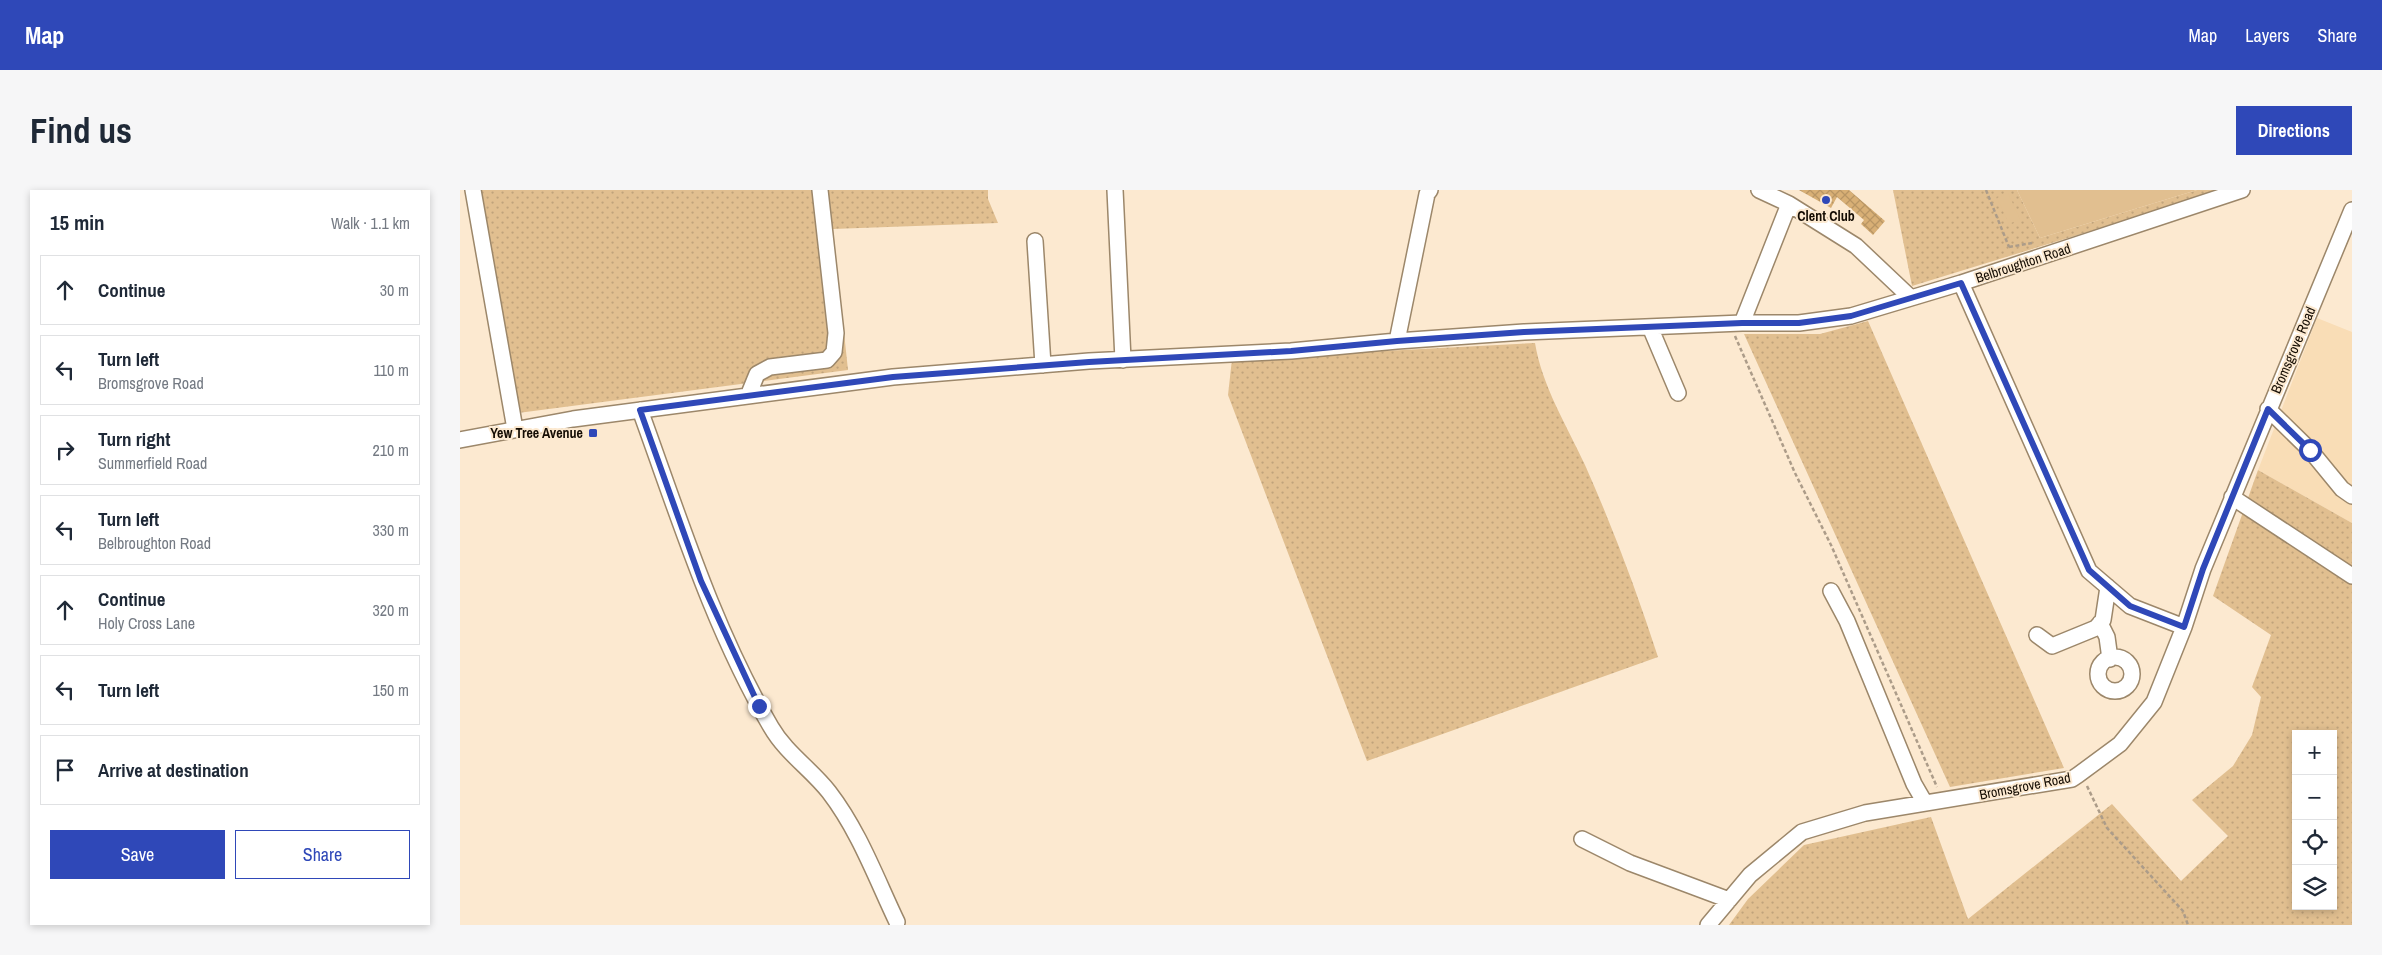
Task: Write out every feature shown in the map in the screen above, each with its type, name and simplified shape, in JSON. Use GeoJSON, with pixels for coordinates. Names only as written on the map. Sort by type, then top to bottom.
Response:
{"type":"FeatureCollection","features":[{"type":"Feature","properties":{"kind":"street"},"geometry":{"type":"LineString","coordinates":[[473,190],[515,430]]}},
{"type":"Feature","properties":{"kind":"street"},"geometry":{"type":"LineString","coordinates":[[748,396],[757,374],[764,370],[770,367],[828,360],[834,352],[836,332],[820,190]]}},
{"type":"Feature","properties":{"kind":"street"},"geometry":{"type":"LineString","coordinates":[[1115,190],[1123,360]]}},
{"type":"Feature","properties":{"kind":"street"},"geometry":{"type":"LineString","coordinates":[[1397,341],[1427,194],[1430,190]]}},
{"type":"Feature","properties":{"kind":"street"},"geometry":{"type":"LineString","coordinates":[[1759,190],[1786,198],[1856,246],[1911,298]]}},
{"type":"Feature","properties":{"kind":"street","name":"Belbroughton Road"},"geometry":{"type":"LineString","coordinates":[[460,440],[573,419],[893,377],[1043,365],[1291,351],[1524,332],[1799,323],[1851,316],[1961,283],[2242,190]]}},
{"type":"Feature","properties":{"kind":"street"},"geometry":{"type":"LineString","coordinates":[[1737,324],[1786,198]]}},
{"type":"Feature","properties":{"kind":"street","name":"Bromsgrove Road"},"geometry":{"type":"LineString","coordinates":[[1708,925],[1750,875],[1802,832],[1865,814],[2072,779],[2120,744],[2154,702],[2184,627],[2203,569],[2352,210]]}},
{"type":"Feature","properties":{"kind":"street"},"geometry":{"type":"LineString","coordinates":[[1035,241],[1043,365]]}},
{"type":"Feature","properties":{"kind":"street"},"geometry":{"type":"LineString","coordinates":[[1961,283],[2089,570],[2130,606],[2184,627]]}},
{"type":"Feature","properties":{"kind":"street"},"geometry":{"type":"LineString","coordinates":[[1650,327],[1678,394]]}},
{"type":"Feature","properties":{"kind":"street"},"geometry":{"type":"LineString","coordinates":[[2268,409],[2310,450],[2342,489],[2352,496]]}},
{"type":"Feature","properties":{"kind":"street"},"geometry":{"type":"LineString","coordinates":[[640,410],[701,581],[759,706],[772,730],[786,748],[813,774],[841,809],[868,857],[897,922]]}},
{"type":"Feature","properties":{"kind":"street"},"geometry":{"type":"LineString","coordinates":[[2232,497],[2352,576]]}},
{"type":"Feature","properties":{"kind":"street"},"geometry":{"type":"LineString","coordinates":[[2038,636],[2052,646],[2096,628],[2103,620],[2108,587]]}},
{"type":"Feature","properties":{"kind":"street"},"geometry":{"type":"LineString","coordinates":[[1831,591],[1848,621],[1914,784],[1925,803]]}},
{"type":"Feature","properties":{"kind":"street"},"geometry":{"type":"LineString","coordinates":[[2100,623],[2107,637],[2110,659]]}},
{"type":"Feature","properties":{"kind":"street"},"geometry":{"type":"LineString","coordinates":[[1582,839],[1630,862],[1729,900]]}},
{"type":"Feature","properties":{"kind":"path"},"geometry":{"type":"LineString","coordinates":[[1986,190],[2016,265]]}},
{"type":"Feature","properties":{"kind":"path"},"geometry":{"type":"LineString","coordinates":[[1737,324],[1741,352],[1831,546],[1943,800]]}},
{"type":"Feature","properties":{"kind":"path"},"geometry":{"type":"LineString","coordinates":[[2078,775],[2092,792],[2107,828],[2183,911],[2188,925]]}},
{"type":"Feature","properties":{"kind":"shaded area"},"geometry":{"type":"Polygon","coordinates":[[[479,190],[988,190],[988,199],[998,223],[833,229],[848,370],[518,413],[479,190]]]}},
{"type":"Feature","properties":{"kind":"shaded area"},"geometry":{"type":"Polygon","coordinates":[[[1893,190],[2017,190],[2040,238],[2197,190],[2224,190],[1912,286],[1893,190]]]}},
{"type":"Feature","properties":{"kind":"shaded area"},"geometry":{"type":"Polygon","coordinates":[[[2017,190],[2197,190],[2040,238],[2017,190]]]}},
{"type":"Feature","properties":{"kind":"shaded area"},"geometry":{"type":"Polygon","coordinates":[[[2008,193],[2020,219],[2009,224],[1997,198],[2008,193]]]}},
{"type":"Feature","properties":{"kind":"shaded area"},"geometry":{"type":"Polygon","coordinates":[[[2317,318],[2352,332],[2352,523],[2258,470],[2317,318]]]}},
{"type":"Feature","properties":{"kind":"shaded area"},"geometry":{"type":"Polygon","coordinates":[[[1868,321],[2064,768],[1950,787],[1744,334],[1820,334],[1868,321]]]}},
{"type":"Feature","properties":{"kind":"shaded area"},"geometry":{"type":"Polygon","coordinates":[[[1535,343],[1543,375],[1605,512],[1633,584],[1658,657],[1367,761],[1228,395],[1232,359],[1535,343]]]}},
{"type":"Feature","properties":{"kind":"shaded area"},"geometry":{"type":"Polygon","coordinates":[[[2258,470],[2352,523],[2352,925],[1729,925],[1748,899],[1804,845],[1931,817],[1968,919],[2112,804],[2181,881],[2228,836],[2192,800],[2233,766],[2252,735],[2261,697],[2252,687],[2271,635],[2213,596],[2258,470]]]}},
{"type":"Feature","properties":{"kind":"building"},"geometry":{"type":"Polygon","coordinates":[[[1799,190],[1849,190],[1885,221],[1873,235],[1861,224],[1864,220],[1837,197],[1831,208],[1799,190]]]}},
{"type":"Feature","properties":{"kind":"place","name":"Clent Club"},"geometry":{"type":"Point","coordinates":[1826,200]}},
{"type":"Feature","properties":{"kind":"place","name":"Yew Tree Avenue"},"geometry":{"type":"Point","coordinates":[593,433]}},
{"type":"Feature","properties":{"kind":"route"},"geometry":{"type":"LineString","coordinates":[[759,706],[701,581],[640,410],[893,377],[1089,362],[1291,351],[1524,332],[1742,323],[1799,323],[1851,316],[1961,283],[2089,570],[2130,606],[2184,627],[2203,569],[2268,409],[2292,435],[2310,450]]}}]}
